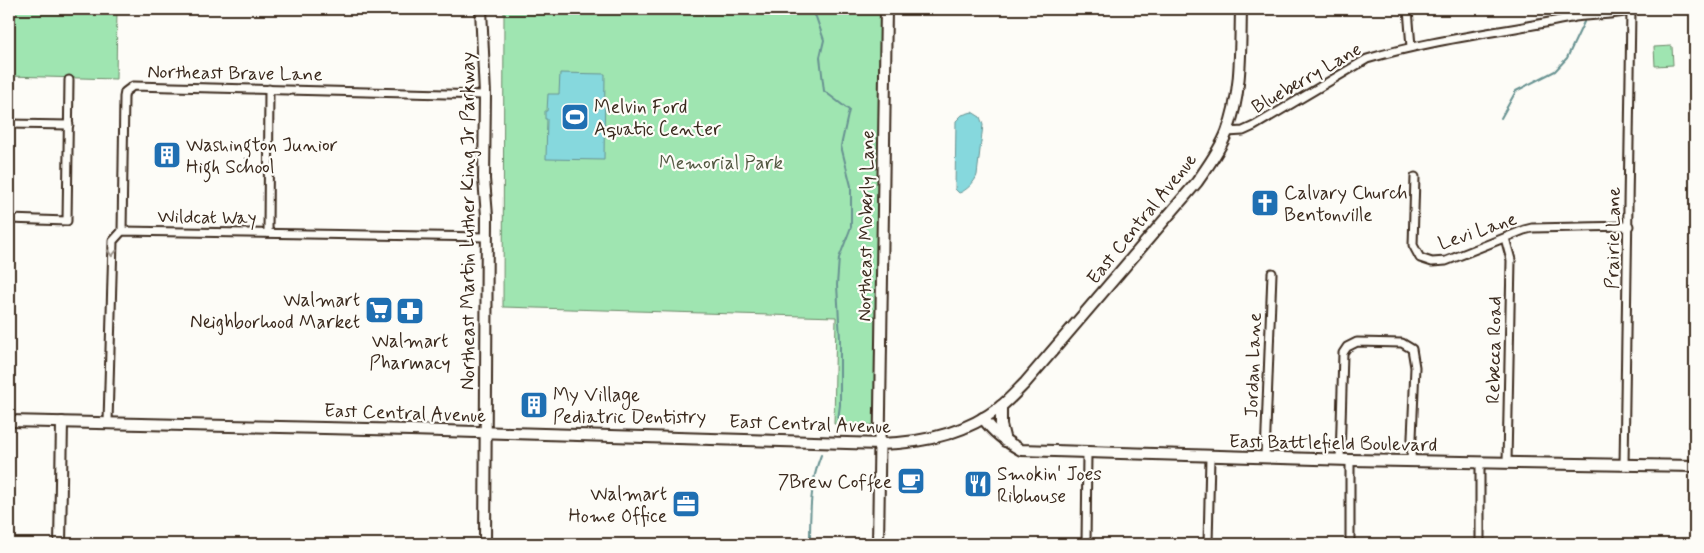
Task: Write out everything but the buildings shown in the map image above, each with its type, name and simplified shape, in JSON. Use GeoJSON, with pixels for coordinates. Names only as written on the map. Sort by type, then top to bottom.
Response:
{"type":"FeatureCollection","features":[{"type":"Feature","properties":{"kind":"street","name":"Northeast Martin Luther King Jr Parkway"},"geometry":{"type":"LineString","coordinates":[[482,9],[485,94],[484,179],[487,216],[486,544]]}},
{"type":"Feature","properties":{"kind":"street","name":"Northeast Moberly Lane"},"geometry":{"type":"LineString","coordinates":[[878,544],[886,9]]}},
{"type":"Feature","properties":{"kind":"street","name":"East Central Avenue"},"geometry":{"type":"LineString","coordinates":[[9,421],[108,422],[880,444],[931,439],[955,432],[983,418],[1001,406],[1025,383],[1173,211],[1202,174],[1218,150],[1234,112],[1239,79],[1240,9]]}},
{"type":"Feature","properties":{"kind":"street"},"geometry":{"type":"LineString","coordinates":[[1408,9],[1411,47]]}},
{"type":"Feature","properties":{"kind":"street"},"geometry":{"type":"LineString","coordinates":[[1572,18],[1581,9]]}},
{"type":"Feature","properties":{"kind":"street","name":"Blueberry Lane"},"geometry":{"type":"LineString","coordinates":[[1227,132],[1243,131],[1254,126],[1368,59],[1411,47],[1572,18],[1635,10]]}},
{"type":"Feature","properties":{"kind":"street","name":"Prairie Lane"},"geometry":{"type":"LineString","coordinates":[[1624,465],[1635,10]]}},
{"type":"Feature","properties":{"kind":"street"},"geometry":{"type":"LineString","coordinates":[[9,220],[67,221],[70,80]]}},
{"type":"Feature","properties":{"kind":"street","name":"Northeast Brave Lane"},"geometry":{"type":"LineString","coordinates":[[122,231],[124,97],[128,88],[138,86],[485,94]]}},
{"type":"Feature","properties":{"kind":"street"},"geometry":{"type":"LineString","coordinates":[[268,233],[269,89]]}},
{"type":"Feature","properties":{"kind":"street"},"geometry":{"type":"LineString","coordinates":[[9,124],[69,125]]}},
{"type":"Feature","properties":{"kind":"street","name":"Levi Lane"},"geometry":{"type":"LineString","coordinates":[[1415,177],[1413,245],[1420,258],[1432,262],[1446,261],[1524,230],[1544,227],[1629,226]]}},
{"type":"Feature","properties":{"kind":"street"},"geometry":{"type":"LineString","coordinates":[[108,422],[113,241],[122,231]]}},
{"type":"Feature","properties":{"kind":"street","name":"Wildcat Way"},"geometry":{"type":"LineString","coordinates":[[122,231],[487,237]]}},
{"type":"Feature","properties":{"kind":"street","name":"Rebecca Road"},"geometry":{"type":"LineString","coordinates":[[1505,238],[1511,260],[1507,462]]}},
{"type":"Feature","properties":{"kind":"street","name":"Jordan Lane"},"geometry":{"type":"LineString","coordinates":[[1265,457],[1272,273]]}},
{"type":"Feature","properties":{"kind":"street"},"geometry":{"type":"LineString","coordinates":[[1350,544],[1345,460],[1344,353],[1347,347],[1357,342],[1402,343],[1412,350],[1414,367],[1411,462]]}},
{"type":"Feature","properties":{"kind":"street"},"geometry":{"type":"LineString","coordinates":[[1001,406],[1001,425],[1005,441]]}},
{"type":"Feature","properties":{"kind":"street","name":"East Battlefield Boulevard"},"geometry":{"type":"LineString","coordinates":[[983,418],[991,430],[1021,450],[1411,462],[1695,466]]}},
{"type":"Feature","properties":{"kind":"street"},"geometry":{"type":"LineString","coordinates":[[60,544],[62,422]]}},
{"type":"Feature","properties":{"kind":"street"},"geometry":{"type":"LineString","coordinates":[[1086,544],[1087,453]]}},
{"type":"Feature","properties":{"kind":"street"},"geometry":{"type":"LineString","coordinates":[[1208,544],[1210,457]]}},
{"type":"Feature","properties":{"kind":"street"},"geometry":{"type":"LineString","coordinates":[[1480,463],[1480,544]]}},
{"type":"Feature","properties":{"kind":"green space"},"geometry":{"type":"Polygon","coordinates":[[[9,9],[117,9],[116,79],[9,76],[9,9]]]}},
{"type":"Feature","properties":{"kind":"green space","name":"Memorial Park"},"geometry":{"type":"Polygon","coordinates":[[[504,9],[880,9],[875,419],[873,425],[834,424],[836,317],[503,307],[504,9]]]}},
{"type":"Feature","properties":{"kind":"green space"},"geometry":{"type":"Polygon","coordinates":[[[1672,46],[1673,65],[1655,66],[1654,47],[1672,46]]]}},
{"type":"Feature","properties":{"kind":"water","name":"Melvin Ford Aquatic Center"},"geometry":{"type":"Polygon","coordinates":[[[560,73],[605,74],[604,160],[546,159],[547,119],[545,119],[545,111],[547,111],[548,94],[559,94],[560,73]]]}},
{"type":"Feature","properties":{"kind":"water"},"geometry":{"type":"Polygon","coordinates":[[[972,112],[980,117],[983,125],[977,175],[970,186],[959,193],[955,189],[956,121],[962,115],[972,112]]]}},
{"type":"Feature","properties":{"kind":"waterway"},"geometry":{"type":"LineString","coordinates":[[810,9],[816,17],[824,40],[820,57],[824,91],[849,110],[841,146],[851,186],[851,227],[839,258],[837,285],[840,339],[840,405],[837,427]]}},
{"type":"Feature","properties":{"kind":"waterway"},"geometry":{"type":"LineString","coordinates":[[1501,118],[1516,91],[1555,71],[1567,58],[1584,22]]}},
{"type":"Feature","properties":{"kind":"waterway"},"geometry":{"type":"LineString","coordinates":[[810,544],[813,487],[821,455]]}},
{"type":"Feature","properties":{"kind":"place","name":"Melvin Ford Aquatic Center"},"geometry":{"type":"Point","coordinates":[575,117]}},
{"type":"Feature","properties":{"kind":"place","name":"Washington Junior High School"},"geometry":{"type":"Point","coordinates":[167,155]}},
{"type":"Feature","properties":{"kind":"place","name":"Calvary Church Bentonville"},"geometry":{"type":"Point","coordinates":[1265,203]}},
{"type":"Feature","properties":{"kind":"place","name":"Walmart Neighborhood Market"},"geometry":{"type":"Point","coordinates":[379,310]}},
{"type":"Feature","properties":{"kind":"place","name":"Walmart Pharmacy"},"geometry":{"type":"Point","coordinates":[410,311]}},
{"type":"Feature","properties":{"kind":"place","name":"My Village Pediatric Dentistry"},"geometry":{"type":"Point","coordinates":[534,405]}},
{"type":"Feature","properties":{"kind":"place","name":"7Brew Coffee"},"geometry":{"type":"Point","coordinates":[911,481]}},
{"type":"Feature","properties":{"kind":"place","name":"Smokin' Joes Ribhouse"},"geometry":{"type":"Point","coordinates":[978,484]}},
{"type":"Feature","properties":{"kind":"place","name":"Walmart Home Office"},"geometry":{"type":"Point","coordinates":[686,504]}}]}
